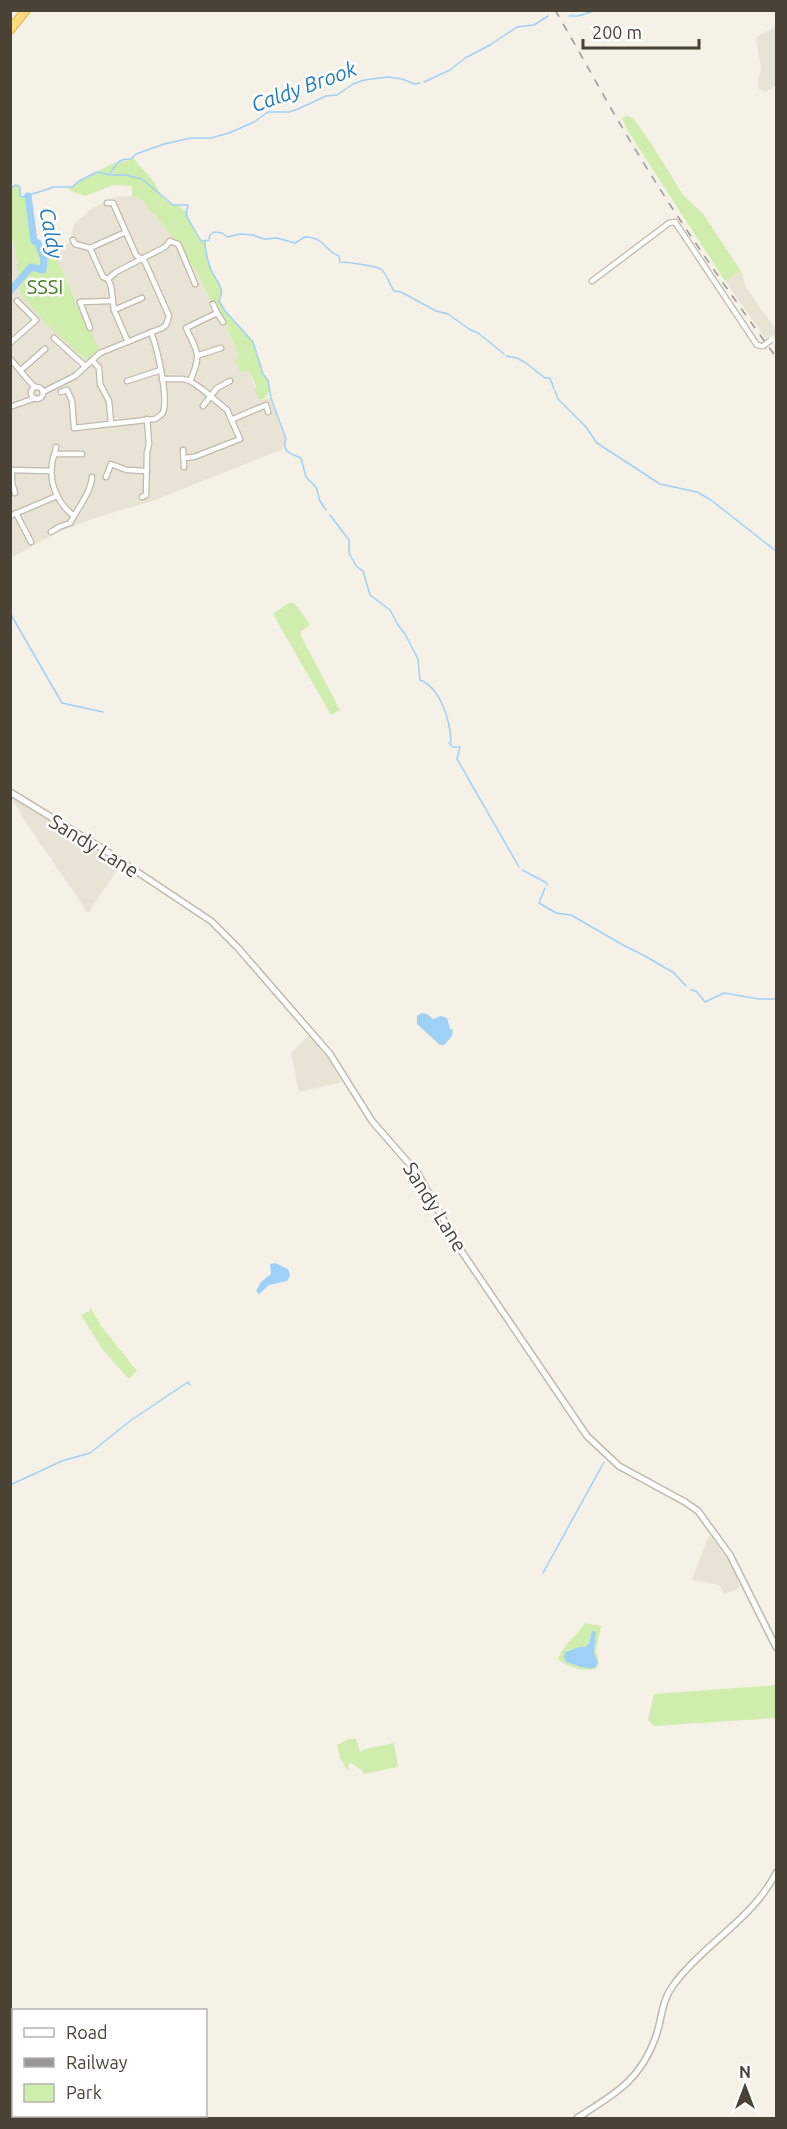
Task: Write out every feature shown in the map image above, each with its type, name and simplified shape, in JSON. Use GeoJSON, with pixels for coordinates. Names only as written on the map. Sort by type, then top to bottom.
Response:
{"type":"FeatureCollection","features":[{"type":"Feature","properties":{"kind":"highway"},"geometry":{"type":"LineString","coordinates":[[10,30],[26,10]]}},
{"type":"Feature","properties":{"kind":"street"},"geometry":{"type":"LineString","coordinates":[[10,407],[41,397],[44,390],[75,376],[100,353],[166,325],[169,316],[145,262],[136,255],[112,202]]}},
{"type":"Feature","properties":{"kind":"street"},"geometry":{"type":"LineString","coordinates":[[592,281],[669,223],[675,222],[757,345],[763,346],[771,340]]}},
{"type":"Feature","properties":{"kind":"street"},"geometry":{"type":"LineString","coordinates":[[73,244],[90,248],[126,232]]}},
{"type":"Feature","properties":{"kind":"street"},"geometry":{"type":"LineString","coordinates":[[108,279],[116,272],[165,247],[170,241],[178,244],[195,284]]}},
{"type":"Feature","properties":{"kind":"street"},"geometry":{"type":"LineString","coordinates":[[90,248],[103,277],[108,279],[111,286],[111,301],[128,342]]}},
{"type":"Feature","properties":{"kind":"street"},"geometry":{"type":"LineString","coordinates":[[114,310],[142,298]]}},
{"type":"Feature","properties":{"kind":"street"},"geometry":{"type":"LineString","coordinates":[[10,343],[36,321],[17,301]]}},
{"type":"Feature","properties":{"kind":"street"},"geometry":{"type":"LineString","coordinates":[[90,328],[77,302],[111,301]]}},
{"type":"Feature","properties":{"kind":"street"},"geometry":{"type":"LineString","coordinates":[[213,304],[223,322]]}},
{"type":"Feature","properties":{"kind":"street"},"geometry":{"type":"LineString","coordinates":[[190,381],[199,355],[183,329],[193,322],[218,313]]}},
{"type":"Feature","properties":{"kind":"street"},"geometry":{"type":"LineString","coordinates":[[67,429],[155,419],[164,411],[158,348],[151,332]]}},
{"type":"Feature","properties":{"kind":"street"},"geometry":{"type":"LineString","coordinates":[[54,338],[85,366]]}},
{"type":"Feature","properties":{"kind":"street"},"geometry":{"type":"LineString","coordinates":[[21,370],[44,349]]}},
{"type":"Feature","properties":{"kind":"street"},"geometry":{"type":"LineString","coordinates":[[199,355],[219,350]]}},
{"type":"Feature","properties":{"kind":"street"},"geometry":{"type":"LineString","coordinates":[[10,359],[21,370],[25,379],[44,390]]}},
{"type":"Feature","properties":{"kind":"street"},"geometry":{"type":"LineString","coordinates":[[92,360],[99,368],[100,384],[109,401],[111,423]]}},
{"type":"Feature","properties":{"kind":"street"},"geometry":{"type":"LineString","coordinates":[[127,381],[134,382],[160,370]]}},
{"type":"Feature","properties":{"kind":"street"},"geometry":{"type":"LineString","coordinates":[[162,379],[178,378],[190,381],[211,397],[227,410],[241,441],[194,457],[184,458]]}},
{"type":"Feature","properties":{"kind":"street"},"geometry":{"type":"LineString","coordinates":[[203,406],[230,381]]}},
{"type":"Feature","properties":{"kind":"street"},"geometry":{"type":"LineString","coordinates":[[32,399],[31,391],[34,386]]}},
{"type":"Feature","properties":{"kind":"street"},"geometry":{"type":"LineString","coordinates":[[66,390],[72,401],[74,428]]}},
{"type":"Feature","properties":{"kind":"street"},"geometry":{"type":"LineString","coordinates":[[233,419],[264,403],[268,412]]}},
{"type":"Feature","properties":{"kind":"street"},"geometry":{"type":"LineString","coordinates":[[146,495],[147,420]]}},
{"type":"Feature","properties":{"kind":"street"},"geometry":{"type":"LineString","coordinates":[[56,447],[51,471],[53,484],[57,496],[74,516]]}},
{"type":"Feature","properties":{"kind":"street"},"geometry":{"type":"LineString","coordinates":[[183,450],[184,467]]}},
{"type":"Feature","properties":{"kind":"street"},"geometry":{"type":"LineString","coordinates":[[55,454],[78,453]]}},
{"type":"Feature","properties":{"kind":"street"},"geometry":{"type":"LineString","coordinates":[[106,477],[112,462],[127,470],[147,471]]}},
{"type":"Feature","properties":{"kind":"street"},"geometry":{"type":"LineString","coordinates":[[15,490],[11,470],[51,471]]}},
{"type":"Feature","properties":{"kind":"street"},"geometry":{"type":"LineString","coordinates":[[51,532],[70,523],[86,497],[92,477]]}},
{"type":"Feature","properties":{"kind":"street"},"geometry":{"type":"LineString","coordinates":[[31,542],[13,515],[57,496]]}},
{"type":"Feature","properties":{"kind":"street","name":"Sandy Lane"},"geometry":{"type":"LineString","coordinates":[[10,792],[211,921],[238,948],[330,1054],[372,1121],[418,1174],[460,1249],[587,1436],[619,1466],[698,1511],[730,1555],[777,1647]]}},
{"type":"Feature","properties":{"kind":"street"},"geometry":{"type":"LineString","coordinates":[[577,2118],[618,2092],[630,2080],[654,2041],[664,2003],[671,1988],[710,1946],[761,1898],[777,1873]]}},
{"type":"Feature","properties":{"kind":"shaded area"},"geometry":{"type":"Polygon","coordinates":[[[776,26],[776,85],[765,92],[759,89],[758,80],[761,68],[756,38],[776,26]]]}},
{"type":"Feature","properties":{"kind":"shaded area"},"geometry":{"type":"Polygon","coordinates":[[[132,196],[143,201],[171,236],[181,243],[187,260],[195,269],[209,298],[212,303],[216,302],[237,351],[241,373],[248,369],[260,400],[270,398],[285,439],[283,449],[155,500],[58,532],[11,558],[10,238],[15,247],[20,293],[88,330],[55,255],[70,242],[74,224],[91,209],[115,197],[132,196]]]}},
{"type":"Feature","properties":{"kind":"shaded area"},"geometry":{"type":"Polygon","coordinates":[[[741,271],[746,287],[776,330],[776,335],[765,338],[725,281],[741,271]]]}},
{"type":"Feature","properties":{"kind":"shaded area"},"geometry":{"type":"Polygon","coordinates":[[[10,795],[120,866],[88,913],[23,818],[10,795]]]}},
{"type":"Feature","properties":{"kind":"shaded area"},"geometry":{"type":"Polygon","coordinates":[[[309,1035],[329,1060],[342,1082],[299,1092],[291,1054],[309,1035]]]}},
{"type":"Feature","properties":{"kind":"shaded area"},"geometry":{"type":"Polygon","coordinates":[[[709,1535],[735,1571],[740,1588],[724,1594],[720,1585],[692,1580],[709,1535]]]}},
{"type":"Feature","properties":{"kind":"green space"},"geometry":{"type":"Polygon","coordinates":[[[627,116],[634,119],[683,195],[704,215],[741,271],[725,281],[628,131],[622,118],[627,116]]]}},
{"type":"Feature","properties":{"kind":"green space"},"geometry":{"type":"Polygon","coordinates":[[[133,157],[153,180],[163,198],[169,203],[178,205],[187,213],[198,238],[205,241],[211,270],[221,288],[219,301],[253,342],[263,374],[268,380],[270,391],[265,398],[260,400],[256,394],[256,386],[249,370],[241,373],[235,360],[238,356],[237,351],[216,302],[212,303],[195,269],[187,260],[181,244],[171,236],[143,201],[132,196],[132,186],[114,185],[85,196],[71,191],[68,187],[72,187],[116,162],[110,175],[112,175],[117,163],[133,157]]]}},
{"type":"Feature","properties":{"kind":"green space","name":"SSSI"},"geometry":{"type":"Polygon","coordinates":[[[16,185],[20,187],[20,196],[28,196],[34,241],[38,243],[44,259],[55,255],[88,330],[99,349],[86,360],[47,325],[20,293],[15,247],[11,238],[10,188],[16,185]]]}},
{"type":"Feature","properties":{"kind":"green space"},"geometry":{"type":"Polygon","coordinates":[[[289,603],[294,603],[309,623],[309,626],[301,631],[301,636],[340,710],[331,715],[273,614],[289,603]]]}},
{"type":"Feature","properties":{"kind":"green space"},"geometry":{"type":"Polygon","coordinates":[[[90,1307],[101,1326],[137,1371],[129,1379],[103,1350],[81,1315],[89,1311],[90,1307]]]}},
{"type":"Feature","properties":{"kind":"green space"},"geometry":{"type":"Polygon","coordinates":[[[585,1623],[601,1626],[596,1651],[599,1663],[595,1669],[575,1668],[558,1659],[563,1649],[585,1623]],[[592,1631],[589,1643],[585,1647],[567,1650],[566,1662],[588,1668],[597,1659],[594,1653],[596,1634],[592,1631]]]}},
{"type":"Feature","properties":{"kind":"green space"},"geometry":{"type":"Polygon","coordinates":[[[776,1685],[776,1718],[654,1726],[648,1720],[654,1694],[776,1685]]]}},
{"type":"Feature","properties":{"kind":"green space"},"geometry":{"type":"Polygon","coordinates":[[[349,1739],[356,1739],[360,1752],[394,1743],[398,1767],[363,1774],[363,1771],[349,1762],[348,1771],[340,1758],[337,1745],[349,1739]]]}},
{"type":"Feature","properties":{"kind":"water"},"geometry":{"type":"Polygon","coordinates":[[[421,1013],[433,1019],[441,1016],[447,1018],[450,1029],[453,1030],[452,1036],[444,1045],[440,1045],[417,1024],[417,1016],[421,1013]]]}},
{"type":"Feature","properties":{"kind":"water"},"geometry":{"type":"Polygon","coordinates":[[[275,1263],[288,1269],[290,1276],[287,1281],[269,1285],[259,1294],[256,1291],[261,1282],[271,1274],[270,1264],[275,1263]]]}},
{"type":"Feature","properties":{"kind":"water"},"geometry":{"type":"Polygon","coordinates":[[[592,1631],[596,1632],[594,1653],[598,1662],[596,1667],[585,1668],[566,1662],[565,1652],[585,1647],[589,1643],[592,1631]]]}},
{"type":"Feature","properties":{"kind":"waterway","name":"Caldy Brook"},"geometry":{"type":"LineString","coordinates":[[569,16],[578,16],[597,10]]}},
{"type":"Feature","properties":{"kind":"waterway","name":"Caldy Brook"},"geometry":{"type":"LineString","coordinates":[[424,82],[450,70],[465,58],[517,27],[534,25],[548,16]]}},
{"type":"Feature","properties":{"kind":"waterway","name":"Caldy Brook"},"geometry":{"type":"LineString","coordinates":[[10,188],[16,185],[20,187],[20,196],[23,197],[54,187],[72,187],[97,172],[110,175],[118,163],[131,159],[136,154],[164,144],[191,138],[211,138],[229,133],[254,122],[268,112],[289,112],[326,96],[337,95],[353,84],[364,80],[388,77],[415,84],[420,83]]}},
{"type":"Feature","properties":{"kind":"waterway"},"geometry":{"type":"LineString","coordinates":[[112,175],[126,175],[142,179],[173,205],[188,205],[186,215],[201,241],[209,240],[210,235],[214,232],[222,233],[227,237],[240,234],[253,235],[264,239],[277,238],[295,243],[305,237],[317,240],[339,256],[340,262],[355,263],[382,270],[394,291],[401,292],[436,311],[448,314],[478,333],[504,354]]}},
{"type":"Feature","properties":{"kind":"waterway","name":"Caldy"},"geometry":{"type":"LineString","coordinates":[[10,291],[31,267],[43,270],[44,259],[38,243],[34,241],[28,196]]}},
{"type":"Feature","properties":{"kind":"waterway"},"geometry":{"type":"LineString","coordinates":[[205,241],[210,267],[221,288],[219,301],[253,342],[263,374],[268,380],[271,398],[286,439],[286,450],[301,458],[306,477],[316,487],[320,501],[326,510]]}},
{"type":"Feature","properties":{"kind":"waterway"},"geometry":{"type":"LineString","coordinates":[[506,356],[517,358],[545,378],[550,378],[554,389]]}},
{"type":"Feature","properties":{"kind":"waterway"},"geometry":{"type":"LineString","coordinates":[[555,391],[558,399],[586,427],[597,443],[660,484],[697,492],[711,500],[776,551]]}},
{"type":"Feature","properties":{"kind":"waterway"},"geometry":{"type":"LineString","coordinates":[[330,515],[349,540],[349,553],[356,566],[363,571],[370,595],[390,610],[405,634],[418,659],[420,680],[434,690],[443,706],[450,733],[449,743],[453,747],[460,747],[457,759],[519,867]]}},
{"type":"Feature","properties":{"kind":"waterway"},"geometry":{"type":"LineString","coordinates":[[10,613],[62,703],[103,712]]}},
{"type":"Feature","properties":{"kind":"waterway"},"geometry":{"type":"LineString","coordinates":[[522,870],[547,885]]}},
{"type":"Feature","properties":{"kind":"waterway"},"geometry":{"type":"LineString","coordinates":[[545,888],[539,903],[556,913],[571,915],[645,956],[674,973],[686,986]]}},
{"type":"Feature","properties":{"kind":"waterway"},"geometry":{"type":"LineString","coordinates":[[691,990],[696,991],[705,1002],[724,993],[759,999],[776,999]]}},
{"type":"Feature","properties":{"kind":"waterway"},"geometry":{"type":"LineString","coordinates":[[10,1485],[62,1461],[90,1453],[130,1421],[188,1382],[190,1385]]}},
{"type":"Feature","properties":{"kind":"waterway"},"geometry":{"type":"LineString","coordinates":[[543,1573],[604,1462]]}},
{"type":"Feature","properties":{"kind":"railway"},"geometry":{"type":"LineString","coordinates":[[555,10],[656,183],[776,357]]}}]}
